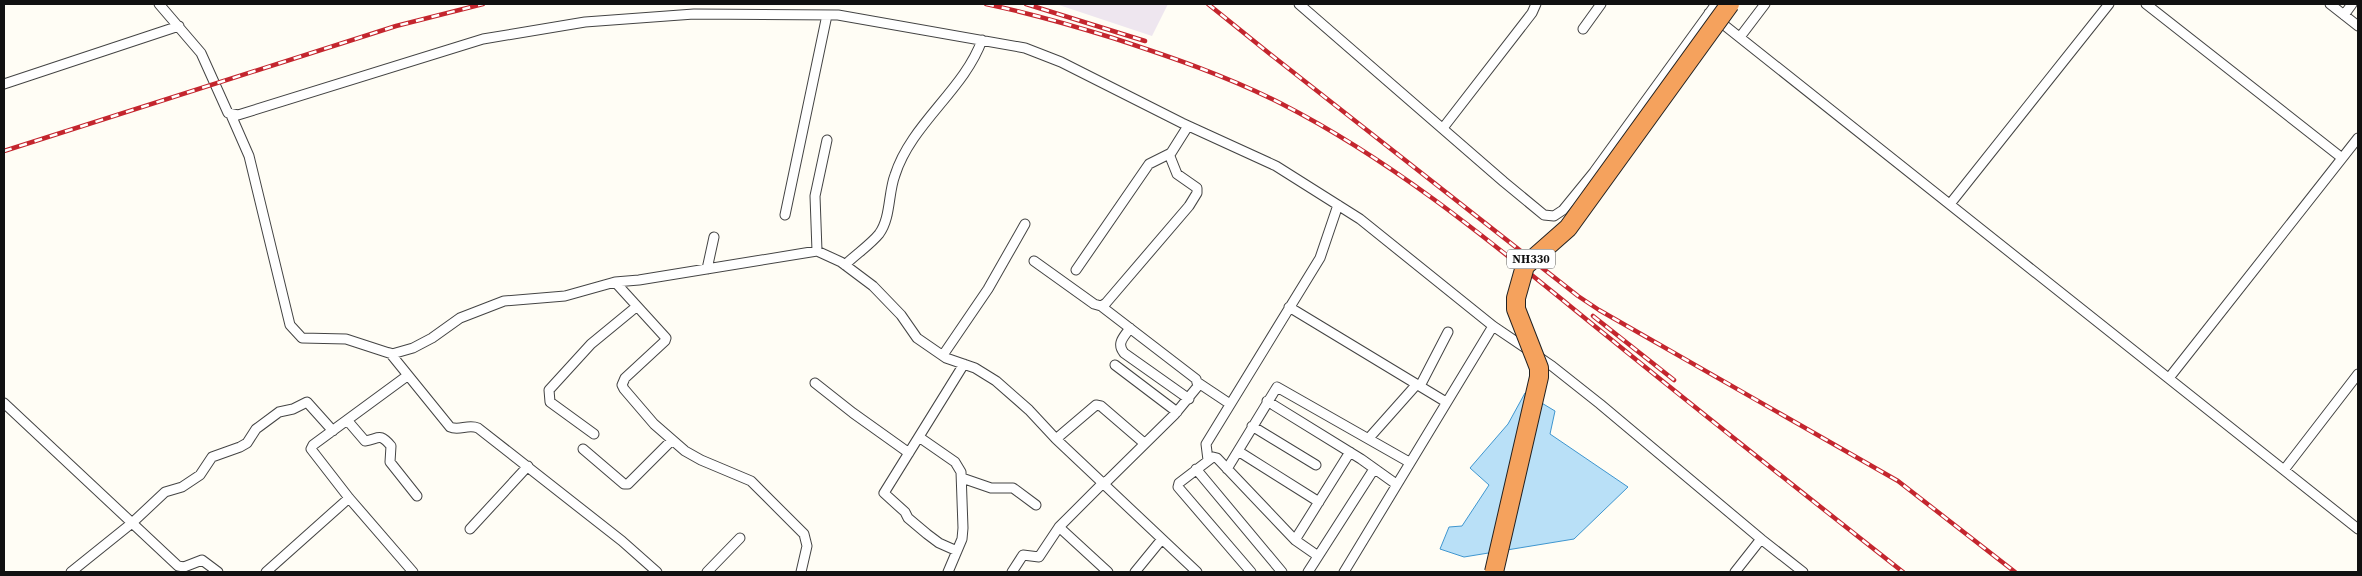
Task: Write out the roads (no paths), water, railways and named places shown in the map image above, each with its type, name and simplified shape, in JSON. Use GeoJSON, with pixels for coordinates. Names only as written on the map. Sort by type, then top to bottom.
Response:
{"type":"FeatureCollection","features":[{"type":"Feature","properties":{"kind":"highway","name":"NH330"},"geometry":{"type":"LineString","coordinates":[[1494,572],[1539,377],[1539,368],[1516,309],[1516,298],[1524,266],[1568,228],[1730,4]]}},
{"type":"Feature","properties":{"kind":"street"},"geometry":{"type":"LineString","coordinates":[[160,4],[201,53],[249,156],[290,325],[302,338],[346,339],[390,353],[412,348],[432,338],[460,318],[504,301],[565,296],[615,282],[640,280],[817,251],[831,256],[873,286],[901,315],[917,338],[943,355],[975,368],[996,381],[1029,410],[1056,439],[1104,482],[1197,572]]}},
{"type":"Feature","properties":{"kind":"street"},"geometry":{"type":"LineString","coordinates":[[1299,4],[1544,215],[1554,216],[1563,210],[1594,172],[1716,4]]}},
{"type":"Feature","properties":{"kind":"street"},"geometry":{"type":"LineString","coordinates":[[1443,128],[1532,13],[1536,4]]}},
{"type":"Feature","properties":{"kind":"street"},"geometry":{"type":"LineString","coordinates":[[1583,29],[1601,4]]}},
{"type":"Feature","properties":{"kind":"street"},"geometry":{"type":"LineString","coordinates":[[1740,37],[1765,4]]}},
{"type":"Feature","properties":{"kind":"street"},"geometry":{"type":"LineString","coordinates":[[1950,204],[2109,4]]}},
{"type":"Feature","properties":{"kind":"street"},"geometry":{"type":"LineString","coordinates":[[2146,4],[2342,158]]}},
{"type":"Feature","properties":{"kind":"street"},"geometry":{"type":"LineString","coordinates":[[2330,4],[2358,26]]}},
{"type":"Feature","properties":{"kind":"street"},"geometry":{"type":"LineString","coordinates":[[2344,15],[2352,4]]}},
{"type":"Feature","properties":{"kind":"street"},"geometry":{"type":"LineString","coordinates":[[1709,12],[2358,529]]}},
{"type":"Feature","properties":{"kind":"street"},"geometry":{"type":"LineString","coordinates":[[231,115],[238,115],[483,39],[585,22],[694,14],[826,15],[887,22],[1025,48],[1062,62],[1188,126],[1276,166],[1360,219],[1493,326],[1552,366],[1600,404],[1803,572]]}},
{"type":"Feature","properties":{"kind":"street"},"geometry":{"type":"LineString","coordinates":[[785,215],[826,15]]}},
{"type":"Feature","properties":{"kind":"street"},"geometry":{"type":"LineString","coordinates":[[4,84],[178,26]]}},
{"type":"Feature","properties":{"kind":"street"},"geometry":{"type":"LineString","coordinates":[[844,265],[878,235],[884,222],[894,175],[900,162],[944,99],[968,70],[975,59],[982,40]]}},
{"type":"Feature","properties":{"kind":"street"},"geometry":{"type":"LineString","coordinates":[[1076,270],[1149,164],[1169,154],[1188,126]]}},
{"type":"Feature","properties":{"kind":"street"},"geometry":{"type":"LineString","coordinates":[[2169,378],[2358,138]]}},
{"type":"Feature","properties":{"kind":"street"},"geometry":{"type":"LineString","coordinates":[[817,251],[815,196],[827,140]]}},
{"type":"Feature","properties":{"kind":"street"},"geometry":{"type":"LineString","coordinates":[[1101,306],[1106,303],[1176,221],[1197,193],[1197,188],[1181,178],[1174,170],[1169,154]]}},
{"type":"Feature","properties":{"kind":"street"},"geometry":{"type":"LineString","coordinates":[[1208,460],[1206,444],[1323,250],[1338,206]]}},
{"type":"Feature","properties":{"kind":"street"},"geometry":{"type":"LineString","coordinates":[[943,355],[988,289],[1026,224]]}},
{"type":"Feature","properties":{"kind":"street"},"geometry":{"type":"LineString","coordinates":[[707,269],[714,237]]}},
{"type":"Feature","properties":{"kind":"street"},"geometry":{"type":"LineString","coordinates":[[1034,261],[1094,304],[1101,306],[1197,382],[1230,404]]}},
{"type":"Feature","properties":{"kind":"street"},"geometry":{"type":"LineString","coordinates":[[615,282],[666,338],[625,378],[622,385],[654,424],[672,440],[700,460],[751,481],[804,534],[807,546],[801,572]]}},
{"type":"Feature","properties":{"kind":"street"},"geometry":{"type":"LineString","coordinates":[[594,434],[550,402],[548,394],[591,344],[636,307]]}},
{"type":"Feature","properties":{"kind":"street"},"geometry":{"type":"LineString","coordinates":[[1289,307],[1446,402]]}},
{"type":"Feature","properties":{"kind":"street"},"geometry":{"type":"LineString","coordinates":[[1344,572],[1493,326]]}},
{"type":"Feature","properties":{"kind":"street"},"geometry":{"type":"LineString","coordinates":[[1130,328],[1120,343],[1120,348],[1124,353],[1189,399]]}},
{"type":"Feature","properties":{"kind":"street"},"geometry":{"type":"LineString","coordinates":[[1369,438],[1418,385],[1448,332]]}},
{"type":"Feature","properties":{"kind":"street"},"geometry":{"type":"LineString","coordinates":[[390,353],[450,427],[475,427],[528,466],[622,541],[657,572]]}},
{"type":"Feature","properties":{"kind":"street"},"geometry":{"type":"LineString","coordinates":[[957,551],[939,543],[927,534],[884,493],[964,364]]}},
{"type":"Feature","properties":{"kind":"street"},"geometry":{"type":"LineString","coordinates":[[1115,365],[1177,412]]}},
{"type":"Feature","properties":{"kind":"street"},"geometry":{"type":"LineString","coordinates":[[2284,470],[2358,374]]}},
{"type":"Feature","properties":{"kind":"street"},"geometry":{"type":"LineString","coordinates":[[407,376],[313,445],[311,452],[413,572]]}},
{"type":"Feature","properties":{"kind":"street"},"geometry":{"type":"LineString","coordinates":[[1012,572],[1023,555],[1039,557],[1060,527],[1189,399],[1197,389],[1197,382]]}},
{"type":"Feature","properties":{"kind":"street"},"geometry":{"type":"LineString","coordinates":[[815,383],[909,453]]}},
{"type":"Feature","properties":{"kind":"street"},"geometry":{"type":"LineString","coordinates":[[1227,469],[1274,388],[1280,387],[1410,462]]}},
{"type":"Feature","properties":{"kind":"street"},"geometry":{"type":"LineString","coordinates":[[1267,401],[1350,452],[1396,484]]}},
{"type":"Feature","properties":{"kind":"street"},"geometry":{"type":"LineString","coordinates":[[71,572],[165,492],[180,488],[200,475],[212,457],[244,445],[256,429],[279,412],[293,409],[307,402],[333,431]]}},
{"type":"Feature","properties":{"kind":"street"},"geometry":{"type":"LineString","coordinates":[[4,403],[180,567],[202,560],[218,572]]}},
{"type":"Feature","properties":{"kind":"street"},"geometry":{"type":"LineString","coordinates":[[1056,439],[1092,406],[1099,405],[1144,444]]}},
{"type":"Feature","properties":{"kind":"street"},"geometry":{"type":"LineString","coordinates":[[347,420],[365,440],[380,436],[384,438],[391,446],[390,462],[417,496]]}},
{"type":"Feature","properties":{"kind":"street"},"geometry":{"type":"LineString","coordinates":[[1252,426],[1316,466]]}},
{"type":"Feature","properties":{"kind":"street"},"geometry":{"type":"LineString","coordinates":[[919,437],[955,462],[962,478],[963,528],[957,551],[948,572]]}},
{"type":"Feature","properties":{"kind":"street"},"geometry":{"type":"LineString","coordinates":[[583,449],[624,484],[628,484],[672,440]]}},
{"type":"Feature","properties":{"kind":"street"},"geometry":{"type":"LineString","coordinates":[[1238,451],[1319,502]]}},
{"type":"Feature","properties":{"kind":"street"},"geometry":{"type":"LineString","coordinates":[[1295,540],[1350,452]]}},
{"type":"Feature","properties":{"kind":"street"},"geometry":{"type":"LineString","coordinates":[[1251,572],[1178,487],[1179,483],[1208,460],[1215,457],[1295,540],[1318,556]]}},
{"type":"Feature","properties":{"kind":"street"},"geometry":{"type":"LineString","coordinates":[[470,529],[528,466]]}},
{"type":"Feature","properties":{"kind":"street"},"geometry":{"type":"LineString","coordinates":[[1308,572],[1374,469]]}},
{"type":"Feature","properties":{"kind":"street"},"geometry":{"type":"LineString","coordinates":[[1196,470],[1282,572]]}},
{"type":"Feature","properties":{"kind":"street"},"geometry":{"type":"LineString","coordinates":[[962,478],[991,488],[1013,488],[1036,505]]}},
{"type":"Feature","properties":{"kind":"street"},"geometry":{"type":"LineString","coordinates":[[266,572],[349,498]]}},
{"type":"Feature","properties":{"kind":"street"},"geometry":{"type":"LineString","coordinates":[[1060,527],[1108,572]]}},
{"type":"Feature","properties":{"kind":"street"},"geometry":{"type":"LineString","coordinates":[[707,572],[740,538]]}},
{"type":"Feature","properties":{"kind":"street"},"geometry":{"type":"LineString","coordinates":[[1135,572],[1162,539]]}},
{"type":"Feature","properties":{"kind":"street"},"geometry":{"type":"LineString","coordinates":[[1735,572],[1761,539]]}},
{"type":"Feature","properties":{"kind":"water"},"geometry":{"type":"Polygon","coordinates":[[[1525,393],[1555,411],[1550,434],[1628,487],[1574,539],[1464,557],[1440,549],[1449,527],[1462,526],[1489,485],[1470,468],[1508,424],[1525,393]]]}},
{"type":"Feature","properties":{"kind":"railway"},"geometry":{"type":"LineString","coordinates":[[4,151],[396,26],[483,4]]}},
{"type":"Feature","properties":{"kind":"railway"},"geometry":{"type":"LineString","coordinates":[[986,4],[1018,11],[1113,38],[1220,76],[1282,104],[1368,154],[1410,182],[1490,242],[1903,572]]}},
{"type":"Feature","properties":{"kind":"railway"},"geometry":{"type":"LineString","coordinates":[[1026,4],[1145,41]]}},
{"type":"Feature","properties":{"kind":"railway"},"geometry":{"type":"LineString","coordinates":[[1208,4],[1578,296],[1599,310],[1898,481],[2015,572]]}},
{"type":"Feature","properties":{"kind":"railway"},"geometry":{"type":"LineString","coordinates":[[1593,316],[1674,380]]}}]}
